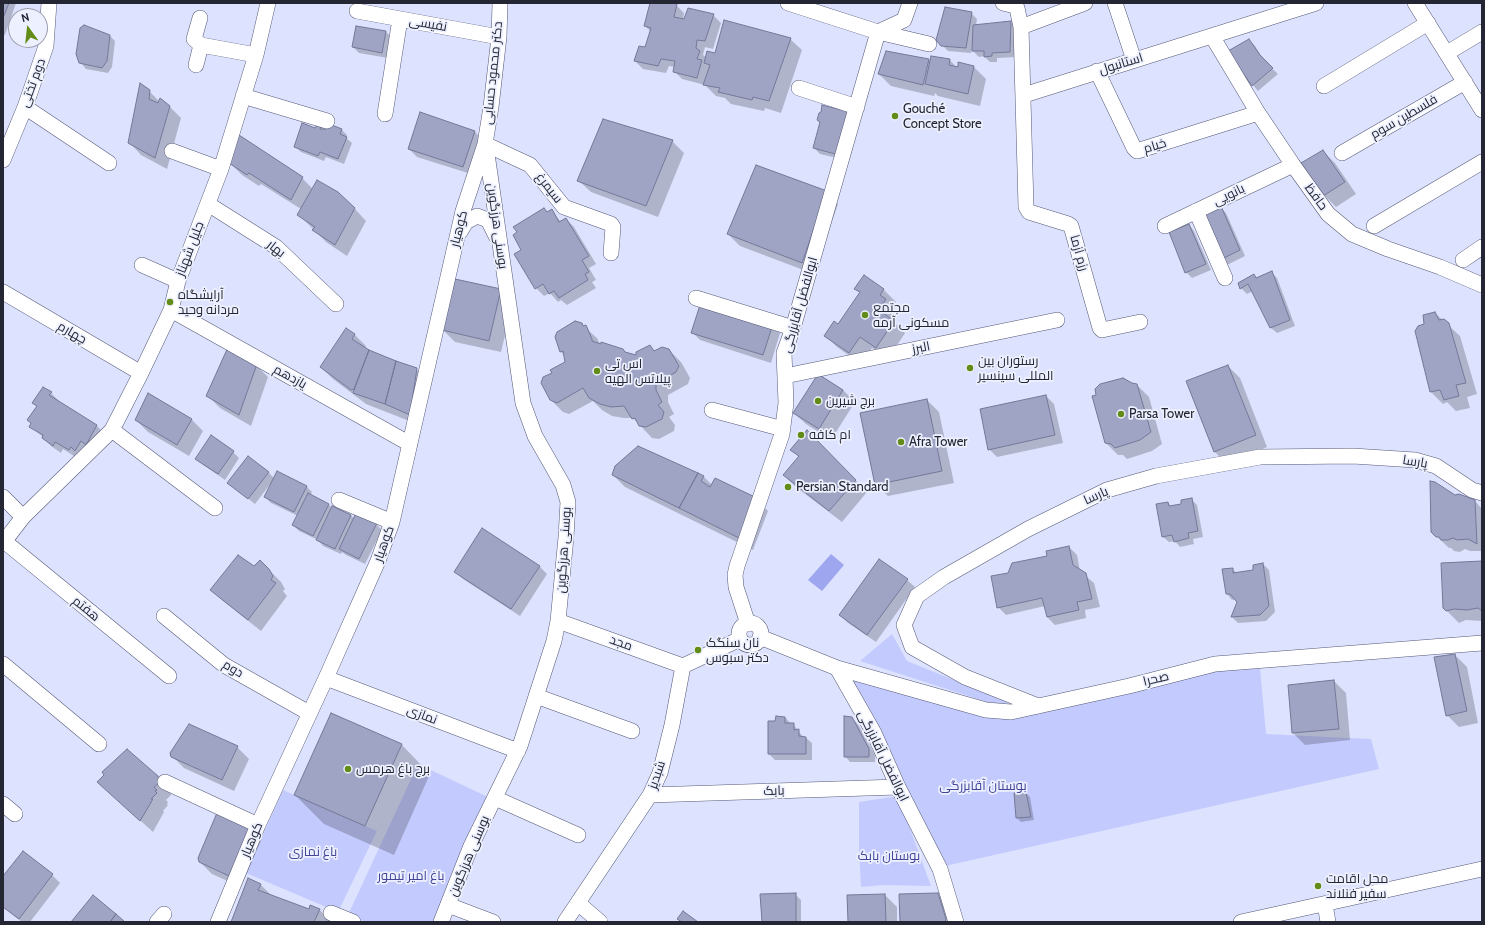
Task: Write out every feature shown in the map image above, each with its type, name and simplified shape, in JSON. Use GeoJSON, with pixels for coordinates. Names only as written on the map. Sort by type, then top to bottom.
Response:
{"type":"FeatureCollection","features":[{"type":"Feature","properties":{"kind":"street","name":"دوم تختی"},"geometry":{"type":"LineString","coordinates":[[3,160],[25,107],[46,46],[49,3]]}},
{"type":"Feature","properties":{"kind":"street","name":"جلیل شهناز"},"geometry":{"type":"LineString","coordinates":[[3,542],[23,517],[112,430],[141,373],[171,310],[178,281],[221,169],[256,55],[268,3]]}},
{"type":"Feature","properties":{"kind":"street","name":"دکتر محمود حسابی"},"geometry":{"type":"LineString","coordinates":[[485,144],[499,37],[500,3]]}},
{"type":"Feature","properties":{"kind":"street"},"geometry":{"type":"LineString","coordinates":[[788,3],[878,32],[929,44]]}},
{"type":"Feature","properties":{"kind":"street"},"geometry":{"type":"LineString","coordinates":[[878,32],[904,20],[910,3]]}},
{"type":"Feature","properties":{"kind":"street"},"geometry":{"type":"LineString","coordinates":[[1003,3],[1015,6],[1017,8],[1021,27],[1024,95]]}},
{"type":"Feature","properties":{"kind":"street"},"geometry":{"type":"LineString","coordinates":[[1021,27],[1085,3]]}},
{"type":"Feature","properties":{"kind":"street"},"geometry":{"type":"LineString","coordinates":[[1115,3],[1134,60]]}},
{"type":"Feature","properties":{"kind":"street","name":"استانبول"},"geometry":{"type":"LineString","coordinates":[[1024,95],[1212,36],[1285,8],[1316,3]]}},
{"type":"Feature","properties":{"kind":"street"},"geometry":{"type":"LineString","coordinates":[[1415,3],[1481,106]]}},
{"type":"Feature","properties":{"kind":"street","name":"نفیسی"},"geometry":{"type":"LineString","coordinates":[[357,11],[499,37]]}},
{"type":"Feature","properties":{"kind":"street"},"geometry":{"type":"LineString","coordinates":[[200,18],[194,39],[201,46],[256,55]]}},
{"type":"Feature","properties":{"kind":"street"},"geometry":{"type":"LineString","coordinates":[[385,114],[400,19]]}},
{"type":"Feature","properties":{"kind":"street"},"geometry":{"type":"LineString","coordinates":[[1324,86],[1428,23]]}},
{"type":"Feature","properties":{"kind":"street","name":"ابوالفضل آقابزرگی"},"geometry":{"type":"LineString","coordinates":[[748,624],[736,587],[737,566],[783,429],[786,403],[784,353],[793,328],[878,32]]}},
{"type":"Feature","properties":{"kind":"street"},"geometry":{"type":"LineString","coordinates":[[1447,53],[1482,32]]}},
{"type":"Feature","properties":{"kind":"street","name":"حافظ"},"geometry":{"type":"LineString","coordinates":[[1212,36],[1258,113],[1328,214],[1352,234],[1388,249],[1440,267],[1482,285]]}},
{"type":"Feature","properties":{"kind":"street"},"geometry":{"type":"LineString","coordinates":[[196,65],[201,46]]}},
{"type":"Feature","properties":{"kind":"street","name":"خیام"},"geometry":{"type":"LineString","coordinates":[[1097,71],[1134,148],[1137,151],[1258,113]]}},
{"type":"Feature","properties":{"kind":"street","name":"فلسطین سوم"},"geometry":{"type":"LineString","coordinates":[[1342,153],[1465,82]]}},
{"type":"Feature","properties":{"kind":"street"},"geometry":{"type":"LineString","coordinates":[[799,88],[857,107]]}},
{"type":"Feature","properties":{"kind":"street","name":"رزم آزما"},"geometry":{"type":"LineString","coordinates":[[1024,95],[1027,210],[1071,226],[1100,328],[1102,330],[1140,322]]}},
{"type":"Feature","properties":{"kind":"street"},"geometry":{"type":"LineString","coordinates":[[243,96],[327,121]]}},
{"type":"Feature","properties":{"kind":"street"},"geometry":{"type":"LineString","coordinates":[[25,107],[109,163]]}},
{"type":"Feature","properties":{"kind":"street","name":"کوهیار"},"geometry":{"type":"LineString","coordinates":[[218,922],[258,825],[378,561],[392,522],[463,211],[485,144]]}},
{"type":"Feature","properties":{"kind":"street","name":"بوسنی هرزگوین"},"geometry":{"type":"LineString","coordinates":[[441,922],[471,846],[518,751],[554,641],[558,621],[568,502],[563,484],[535,436],[523,403],[485,144]]}},
{"type":"Feature","properties":{"kind":"street","name":"سیمرغ"},"geometry":{"type":"LineString","coordinates":[[485,144],[530,166],[564,207],[611,224],[613,227],[611,253]]}},
{"type":"Feature","properties":{"kind":"street"},"geometry":{"type":"LineString","coordinates":[[172,151],[221,169]]}},
{"type":"Feature","properties":{"kind":"street"},"geometry":{"type":"LineString","coordinates":[[1374,226],[1482,162]]}},
{"type":"Feature","properties":{"kind":"street","name":"بانویی"},"geometry":{"type":"LineString","coordinates":[[1165,226],[1293,165]]}},
{"type":"Feature","properties":{"kind":"street","name":"بهار"},"geometry":{"type":"LineString","coordinates":[[208,204],[276,247],[336,304]]}},
{"type":"Feature","properties":{"kind":"street"},"geometry":{"type":"LineString","coordinates":[[1196,211],[1225,278]]}},
{"type":"Feature","properties":{"kind":"street"},"geometry":{"type":"LineString","coordinates":[[457,240],[466,222],[477,216],[488,220],[500,242]]}},
{"type":"Feature","properties":{"kind":"street"},"geometry":{"type":"LineString","coordinates":[[1463,260],[1482,248]]}},
{"type":"Feature","properties":{"kind":"street"},"geometry":{"type":"LineString","coordinates":[[142,265],[178,281]]}},
{"type":"Feature","properties":{"kind":"street","name":"چهارم"},"geometry":{"type":"LineString","coordinates":[[3,292],[141,373]]}},
{"type":"Feature","properties":{"kind":"street"},"geometry":{"type":"LineString","coordinates":[[696,298],[793,328]]}},
{"type":"Feature","properties":{"kind":"street","name":"یازدهم"},"geometry":{"type":"LineString","coordinates":[[171,310],[410,444]]}},
{"type":"Feature","properties":{"kind":"street","name":"البرز"},"geometry":{"type":"LineString","coordinates":[[785,376],[1057,320]]}},
{"type":"Feature","properties":{"kind":"street"},"geometry":{"type":"LineString","coordinates":[[712,410],[783,429]]}},
{"type":"Feature","properties":{"kind":"street"},"geometry":{"type":"LineString","coordinates":[[112,430],[215,508]]}},
{"type":"Feature","properties":{"kind":"street","name":"پارسا"},"geometry":{"type":"LineString","coordinates":[[1038,706],[965,677],[912,647],[904,624],[917,596],[944,577],[1028,529],[1107,490],[1156,476],[1260,457],[1353,456],[1414,460],[1436,466],[1472,490],[1482,493]]}},
{"type":"Feature","properties":{"kind":"street"},"geometry":{"type":"LineString","coordinates":[[3,497],[23,517]]}},
{"type":"Feature","properties":{"kind":"street"},"geometry":{"type":"LineString","coordinates":[[339,500],[392,522]]}},
{"type":"Feature","properties":{"kind":"street","name":"هفتم"},"geometry":{"type":"LineString","coordinates":[[3,542],[169,676]]}},
{"type":"Feature","properties":{"kind":"street","name":"دوم"},"geometry":{"type":"LineString","coordinates":[[164,616],[224,665],[309,713]]}},
{"type":"Feature","properties":{"kind":"street","name":"مجد"},"geometry":{"type":"LineString","coordinates":[[558,621],[684,666]]}},
{"type":"Feature","properties":{"kind":"street"},"geometry":{"type":"LineString","coordinates":[[748,624],[752,624],[759,629],[760,637],[758,641],[751,645],[746,645],[739,636],[741,628],[748,624]]}},
{"type":"Feature","properties":{"kind":"street"},"geometry":{"type":"LineString","coordinates":[[760,637],[837,668]]}},
{"type":"Feature","properties":{"kind":"street"},"geometry":{"type":"LineString","coordinates":[[684,666],[740,639]]}},
{"type":"Feature","properties":{"kind":"street","name":"صحرا"},"geometry":{"type":"LineString","coordinates":[[837,668],[986,710],[1011,712],[1129,686],[1215,664],[1482,643]]}},
{"type":"Feature","properties":{"kind":"street"},"geometry":{"type":"LineString","coordinates":[[3,664],[99,744]]}},
{"type":"Feature","properties":{"kind":"street","name":"شبدیز"},"geometry":{"type":"LineString","coordinates":[[565,922],[650,795],[661,766],[672,725],[684,666]]}},
{"type":"Feature","properties":{"kind":"street","name":"ابوالفضل آقابزرگی"},"geometry":{"type":"LineString","coordinates":[[837,668],[874,733],[898,788],[940,869],[956,922]]}},
{"type":"Feature","properties":{"kind":"street","name":"نمازی"},"geometry":{"type":"LineString","coordinates":[[326,678],[518,751]]}},
{"type":"Feature","properties":{"kind":"street"},"geometry":{"type":"LineString","coordinates":[[536,696],[632,731]]}},
{"type":"Feature","properties":{"kind":"street"},"geometry":{"type":"LineString","coordinates":[[165,782],[258,825]]}},
{"type":"Feature","properties":{"kind":"street","name":"بابک"},"geometry":{"type":"LineString","coordinates":[[650,795],[898,788]]}},
{"type":"Feature","properties":{"kind":"street"},"geometry":{"type":"LineString","coordinates":[[495,798],[578,834]]}},
{"type":"Feature","properties":{"kind":"street"},"geometry":{"type":"LineString","coordinates":[[1241,922],[1482,869]]}},
{"type":"Feature","properties":{"kind":"street"},"geometry":{"type":"LineString","coordinates":[[578,903],[600,922]]}},
{"type":"Feature","properties":{"kind":"street"},"geometry":{"type":"LineString","coordinates":[[1325,904],[1328,922]]}},
{"type":"Feature","properties":{"kind":"street"},"geometry":{"type":"LineString","coordinates":[[448,905],[493,922]]}},
{"type":"Feature","properties":{"kind":"street"},"geometry":{"type":"LineString","coordinates":[[331,913],[353,922]]}},
{"type":"Feature","properties":{"kind":"green space"},"geometry":{"type":"Polygon","coordinates":[[[892,634],[907,661],[1008,702],[999,706],[860,661],[892,634]]]}},
{"type":"Feature","properties":{"kind":"green space","name":"بوستان آقابزرگی"},"geometry":{"type":"Polygon","coordinates":[[[1260,668],[1266,734],[1371,739],[1379,769],[945,866],[848,678],[1002,719],[1216,671],[1260,668]]]}},
{"type":"Feature","properties":{"kind":"green space","name":"باغ امیر تیمور"},"geometry":{"type":"Polygon","coordinates":[[[418,764],[490,798],[437,922],[366,922],[348,915],[418,764]]]}},
{"type":"Feature","properties":{"kind":"green space","name":"باغ نمازی"},"geometry":{"type":"Polygon","coordinates":[[[283,790],[377,831],[338,912],[246,873],[283,790]]]}},
{"type":"Feature","properties":{"kind":"green space","name":"بوستان بابک"},"geometry":{"type":"Polygon","coordinates":[[[898,796],[931,886],[883,885],[861,887],[859,802],[898,796]]]}},
{"type":"Feature","properties":{"kind":"shaded area"},"geometry":{"type":"Polygon","coordinates":[[[831,554],[844,565],[822,591],[808,580],[831,554]]]}},
{"type":"Feature","properties":{"kind":"building"},"geometry":{"type":"Polygon","coordinates":[[[3,3],[9,3],[3,18],[3,3]]]}},
{"type":"Feature","properties":{"kind":"building"},"geometry":{"type":"Polygon","coordinates":[[[650,3],[677,4],[674,17],[684,19],[688,8],[714,14],[705,41],[697,40],[696,48],[700,51],[697,59],[702,60],[697,78],[673,72],[675,61],[661,59],[658,66],[634,61],[639,46],[645,47],[651,28],[644,26],[650,3]]]}},
{"type":"Feature","properties":{"kind":"building"},"geometry":{"type":"Polygon","coordinates":[[[945,7],[972,12],[966,48],[941,46],[936,40],[945,7]]]}},
{"type":"Feature","properties":{"kind":"building"},"geometry":{"type":"Polygon","coordinates":[[[724,20],[791,38],[769,101],[753,97],[752,100],[718,92],[720,88],[703,85],[710,65],[704,63],[707,51],[715,53],[724,20]]]}},
{"type":"Feature","properties":{"kind":"building"},"geometry":{"type":"Polygon","coordinates":[[[1011,21],[1010,52],[992,53],[992,56],[984,57],[984,51],[972,51],[973,25],[1011,21]]]}},
{"type":"Feature","properties":{"kind":"building"},"geometry":{"type":"Polygon","coordinates":[[[84,25],[110,35],[107,61],[102,68],[79,63],[76,54],[80,28],[84,25]]]}},
{"type":"Feature","properties":{"kind":"building"},"geometry":{"type":"Polygon","coordinates":[[[356,26],[386,31],[382,53],[352,47],[356,26]]]}},
{"type":"Feature","properties":{"kind":"building"},"geometry":{"type":"Polygon","coordinates":[[[1249,39],[1260,55],[1273,68],[1252,86],[1228,51],[1249,39]]]}},
{"type":"Feature","properties":{"kind":"building"},"geometry":{"type":"Polygon","coordinates":[[[886,51],[929,59],[923,85],[878,74],[886,51]]]}},
{"type":"Feature","properties":{"kind":"building"},"geometry":{"type":"Polygon","coordinates":[[[931,56],[950,59],[949,65],[958,67],[958,62],[974,66],[968,94],[925,84],[931,56]]]}},
{"type":"Feature","properties":{"kind":"building"},"geometry":{"type":"Polygon","coordinates":[[[140,83],[150,90],[149,99],[158,103],[160,98],[170,106],[155,158],[128,143],[140,83]]]}},
{"type":"Feature","properties":{"kind":"building"},"geometry":{"type":"Polygon","coordinates":[[[822,105],[849,112],[839,155],[813,148],[820,122],[817,120],[819,113],[821,112],[822,105]]]}},
{"type":"Feature","properties":{"kind":"building"},"geometry":{"type":"Polygon","coordinates":[[[420,112],[475,131],[463,167],[408,149],[420,112]]]}},
{"type":"Feature","properties":{"kind":"building"},"geometry":{"type":"Polygon","coordinates":[[[603,119],[673,140],[646,206],[577,181],[603,119]]]}},
{"type":"Feature","properties":{"kind":"building"},"geometry":{"type":"Polygon","coordinates":[[[302,123],[315,128],[318,123],[321,125],[320,129],[327,129],[329,124],[342,129],[340,134],[347,137],[338,159],[320,152],[318,156],[294,147],[302,123]]]}},
{"type":"Feature","properties":{"kind":"building"},"geometry":{"type":"Polygon","coordinates":[[[239,135],[303,177],[291,200],[249,173],[247,175],[229,163],[239,135]]]}},
{"type":"Feature","properties":{"kind":"building"},"geometry":{"type":"Polygon","coordinates":[[[1323,150],[1345,182],[1323,196],[1307,177],[1301,163],[1323,150]]]}},
{"type":"Feature","properties":{"kind":"building"},"geometry":{"type":"Polygon","coordinates":[[[756,165],[827,191],[802,263],[727,234],[756,165]]]}},
{"type":"Feature","properties":{"kind":"building"},"geometry":{"type":"Polygon","coordinates":[[[317,180],[338,192],[355,208],[335,245],[312,230],[315,227],[297,215],[317,180]]]}},
{"type":"Feature","properties":{"kind":"building"},"geometry":{"type":"Polygon","coordinates":[[[1221,206],[1240,250],[1220,260],[1202,216],[1221,206]]]}},
{"type":"Feature","properties":{"kind":"building"},"geometry":{"type":"Polygon","coordinates":[[[544,208],[547,212],[552,209],[559,222],[566,218],[589,256],[582,260],[589,272],[585,274],[588,280],[559,298],[554,291],[549,294],[543,284],[535,289],[514,254],[521,250],[513,235],[517,232],[513,227],[544,208]]]}},
{"type":"Feature","properties":{"kind":"building"},"geometry":{"type":"Polygon","coordinates":[[[1189,224],[1206,264],[1185,273],[1169,232],[1189,224]]]}},
{"type":"Feature","properties":{"kind":"building"},"geometry":{"type":"Polygon","coordinates":[[[1272,271],[1290,320],[1270,328],[1248,284],[1240,289],[1238,283],[1254,274],[1256,278],[1272,271]]]}},
{"type":"Feature","properties":{"kind":"building","name":"مجتمع مسکونی آرمه"},"geometry":{"type":"Polygon","coordinates":[[[864,275],[884,289],[880,295],[886,299],[879,310],[894,321],[876,348],[860,337],[849,353],[824,336],[834,321],[838,324],[860,292],[854,289],[864,275]]]}},
{"type":"Feature","properties":{"kind":"building"},"geometry":{"type":"Polygon","coordinates":[[[455,279],[501,289],[489,341],[442,330],[455,279]]]}},
{"type":"Feature","properties":{"kind":"building"},"geometry":{"type":"Polygon","coordinates":[[[701,302],[773,324],[763,355],[691,333],[701,302]]]}},
{"type":"Feature","properties":{"kind":"building"},"geometry":{"type":"Polygon","coordinates":[[[1435,312],[1439,320],[1444,319],[1449,323],[1466,383],[1456,385],[1459,396],[1444,400],[1440,390],[1430,392],[1415,331],[1418,326],[1424,324],[1423,315],[1435,312]]]}},
{"type":"Feature","properties":{"kind":"building"},"geometry":{"type":"Polygon","coordinates":[[[575,321],[582,323],[583,326],[586,325],[592,341],[601,344],[601,342],[623,349],[625,352],[636,355],[636,352],[650,345],[654,351],[662,347],[669,349],[679,366],[676,372],[656,384],[656,390],[662,402],[658,405],[664,412],[662,419],[646,427],[639,426],[635,418],[632,419],[624,406],[611,407],[600,404],[589,398],[583,388],[557,403],[550,400],[541,383],[543,377],[552,373],[550,370],[565,362],[563,351],[560,352],[555,337],[557,332],[575,321]]]}},
{"type":"Feature","properties":{"kind":"building"},"geometry":{"type":"Polygon","coordinates":[[[346,328],[355,334],[352,339],[369,350],[354,389],[351,390],[320,367],[346,328]]]}},
{"type":"Feature","properties":{"kind":"building"},"geometry":{"type":"Polygon","coordinates":[[[229,345],[257,364],[239,415],[206,396],[229,345]]]}},
{"type":"Feature","properties":{"kind":"building"},"geometry":{"type":"Polygon","coordinates":[[[369,350],[396,361],[385,404],[353,393],[369,350]]]}},
{"type":"Feature","properties":{"kind":"building"},"geometry":{"type":"Polygon","coordinates":[[[396,361],[417,368],[410,415],[385,404],[396,361]]]}},
{"type":"Feature","properties":{"kind":"building"},"geometry":{"type":"Polygon","coordinates":[[[1228,365],[1256,435],[1214,452],[1186,381],[1228,365]]]}},
{"type":"Feature","properties":{"kind":"building","name":"برج شیرین"},"geometry":{"type":"Polygon","coordinates":[[[818,374],[843,390],[819,429],[793,413],[818,374]]]}},
{"type":"Feature","properties":{"kind":"building","name":"Parsa Tower"},"geometry":{"type":"Polygon","coordinates":[[[1123,378],[1137,384],[1151,432],[1140,440],[1115,448],[1111,444],[1105,443],[1092,396],[1096,395],[1095,389],[1100,384],[1123,378]]]}},
{"type":"Feature","properties":{"kind":"building"},"geometry":{"type":"Polygon","coordinates":[[[43,387],[52,392],[49,395],[97,425],[86,445],[81,441],[75,451],[71,447],[69,450],[55,442],[53,446],[42,438],[43,435],[29,427],[31,423],[27,420],[37,406],[32,403],[43,387]]]}},
{"type":"Feature","properties":{"kind":"building"},"geometry":{"type":"Polygon","coordinates":[[[148,393],[192,419],[177,445],[135,420],[148,393]]]}},
{"type":"Feature","properties":{"kind":"building"},"geometry":{"type":"Polygon","coordinates":[[[1046,395],[1055,435],[988,450],[980,409],[1046,395]]]}},
{"type":"Feature","properties":{"kind":"building","name":"Afra Tower"},"geometry":{"type":"Polygon","coordinates":[[[927,399],[942,471],[875,485],[860,413],[927,399]]]}},
{"type":"Feature","properties":{"kind":"building"},"geometry":{"type":"Polygon","coordinates":[[[807,430],[856,480],[829,511],[783,475],[799,456],[790,450],[807,430]]]}},
{"type":"Feature","properties":{"kind":"building"},"geometry":{"type":"Polygon","coordinates":[[[211,435],[234,451],[218,474],[195,459],[211,435]]]}},
{"type":"Feature","properties":{"kind":"building"},"geometry":{"type":"Polygon","coordinates":[[[638,446],[698,473],[679,508],[612,475],[615,466],[638,446]]]}},
{"type":"Feature","properties":{"kind":"building"},"geometry":{"type":"Polygon","coordinates":[[[248,456],[269,472],[248,499],[227,483],[248,456]]]}},
{"type":"Feature","properties":{"kind":"building"},"geometry":{"type":"Polygon","coordinates":[[[277,471],[307,486],[294,512],[264,497],[277,471]]]}},
{"type":"Feature","properties":{"kind":"building"},"geometry":{"type":"Polygon","coordinates":[[[698,473],[704,476],[701,481],[710,487],[715,478],[757,498],[741,539],[679,508],[698,473]]]}},
{"type":"Feature","properties":{"kind":"building"},"geometry":{"type":"Polygon","coordinates":[[[1430,481],[1435,482],[1455,495],[1459,494],[1475,500],[1477,544],[1468,539],[1457,540],[1453,538],[1441,540],[1431,532],[1430,481]]]}},
{"type":"Feature","properties":{"kind":"building"},"geometry":{"type":"Polygon","coordinates":[[[308,493],[329,504],[313,536],[292,525],[308,493]]]}},
{"type":"Feature","properties":{"kind":"building"},"geometry":{"type":"Polygon","coordinates":[[[1192,498],[1198,531],[1188,533],[1189,538],[1174,542],[1172,535],[1162,537],[1156,504],[1168,502],[1169,506],[1181,504],[1181,500],[1192,498]]]}},
{"type":"Feature","properties":{"kind":"building"},"geometry":{"type":"Polygon","coordinates":[[[332,506],[351,515],[335,549],[316,540],[332,506]]]}},
{"type":"Feature","properties":{"kind":"building"},"geometry":{"type":"Polygon","coordinates":[[[356,513],[377,523],[359,559],[339,549],[356,513]]]}},
{"type":"Feature","properties":{"kind":"building"},"geometry":{"type":"Polygon","coordinates":[[[482,528],[540,566],[511,609],[454,572],[482,528]]]}},
{"type":"Feature","properties":{"kind":"building"},"geometry":{"type":"Polygon","coordinates":[[[1069,546],[1073,565],[1086,573],[1092,599],[1077,602],[1079,610],[1047,617],[1042,598],[997,608],[991,576],[1008,573],[1012,563],[1047,556],[1046,551],[1069,546]]]}},
{"type":"Feature","properties":{"kind":"building"},"geometry":{"type":"Polygon","coordinates":[[[238,555],[254,566],[260,560],[269,569],[273,576],[271,580],[276,583],[248,620],[210,590],[238,555]]]}},
{"type":"Feature","properties":{"kind":"building"},"geometry":{"type":"Polygon","coordinates":[[[879,559],[908,579],[867,635],[839,615],[879,559]]]}},
{"type":"Feature","properties":{"kind":"building"},"geometry":{"type":"Polygon","coordinates":[[[1482,561],[1482,611],[1478,608],[1467,610],[1454,609],[1446,611],[1443,608],[1441,563],[1482,561]]]}},
{"type":"Feature","properties":{"kind":"building"},"geometry":{"type":"Polygon","coordinates":[[[1263,563],[1269,606],[1260,615],[1231,617],[1237,602],[1230,594],[1226,594],[1222,569],[1233,568],[1233,573],[1253,570],[1253,565],[1263,563]]]}},
{"type":"Feature","properties":{"kind":"building"},"geometry":{"type":"Polygon","coordinates":[[[1455,654],[1467,711],[1446,716],[1434,657],[1455,654]]]}},
{"type":"Feature","properties":{"kind":"building"},"geometry":{"type":"Polygon","coordinates":[[[1334,680],[1339,729],[1292,733],[1288,685],[1334,680]]]}},
{"type":"Feature","properties":{"kind":"building","name":"برج باغ هرمس"},"geometry":{"type":"Polygon","coordinates":[[[331,713],[402,744],[365,826],[294,795],[331,713]]]}},
{"type":"Feature","properties":{"kind":"building"},"geometry":{"type":"Polygon","coordinates":[[[776,716],[785,717],[785,723],[794,723],[794,730],[799,729],[799,736],[806,737],[806,754],[768,754],[768,721],[775,721],[776,716]]]}},
{"type":"Feature","properties":{"kind":"building"},"geometry":{"type":"Polygon","coordinates":[[[844,716],[852,717],[869,749],[869,757],[844,757],[844,716]]]}},
{"type":"Feature","properties":{"kind":"building"},"geometry":{"type":"Polygon","coordinates":[[[189,724],[238,746],[222,780],[171,757],[170,753],[189,724]]]}},
{"type":"Feature","properties":{"kind":"building"},"geometry":{"type":"Polygon","coordinates":[[[127,749],[158,776],[159,783],[154,787],[157,790],[155,791],[157,793],[151,799],[153,799],[140,821],[97,782],[104,775],[102,772],[127,749]]]}},
{"type":"Feature","properties":{"kind":"building"},"geometry":{"type":"Polygon","coordinates":[[[1026,792],[1031,817],[1016,818],[1014,793],[1026,792]]]}},
{"type":"Feature","properties":{"kind":"building"},"geometry":{"type":"Polygon","coordinates":[[[219,808],[252,823],[229,876],[199,862],[198,858],[219,808]]]}},
{"type":"Feature","properties":{"kind":"building"},"geometry":{"type":"Polygon","coordinates":[[[23,851],[53,874],[19,919],[3,907],[3,876],[23,851]]]}},
{"type":"Feature","properties":{"kind":"building"},"geometry":{"type":"Polygon","coordinates":[[[248,878],[261,884],[258,890],[309,909],[310,905],[320,909],[314,922],[231,922],[248,878]]]}},
{"type":"Feature","properties":{"kind":"building"},"geometry":{"type":"Polygon","coordinates":[[[796,893],[796,922],[762,922],[760,894],[796,893]]]}},
{"type":"Feature","properties":{"kind":"building"},"geometry":{"type":"Polygon","coordinates":[[[938,893],[946,919],[945,922],[900,922],[899,894],[938,893]]]}},
{"type":"Feature","properties":{"kind":"building"},"geometry":{"type":"Polygon","coordinates":[[[885,894],[886,922],[848,922],[847,895],[885,894]]]}},
{"type":"Feature","properties":{"kind":"building"},"geometry":{"type":"Polygon","coordinates":[[[93,895],[116,914],[110,922],[71,922],[93,895]]]}},
{"type":"Feature","properties":{"kind":"building"},"geometry":{"type":"Polygon","coordinates":[[[683,911],[698,922],[682,922],[677,919],[683,911]]]}},
{"type":"Feature","properties":{"kind":"building"},"geometry":{"type":"Polygon","coordinates":[[[116,914],[125,922],[110,922],[116,914]]]}},
{"type":"Feature","properties":{"kind":"place","name":"Gouché Concept Store"},"geometry":{"type":"Point","coordinates":[895,116]}},
{"type":"Feature","properties":{"kind":"place","name":"آرایشگاه مردانه وحید"},"geometry":{"type":"Point","coordinates":[170,302]}},
{"type":"Feature","properties":{"kind":"place","name":"مجتمع مسکونی آرمه"},"geometry":{"type":"Point","coordinates":[865,315]}},
{"type":"Feature","properties":{"kind":"place","name":"رستوران بین المللی سینسیر"},"geometry":{"type":"Point","coordinates":[970,368]}},
{"type":"Feature","properties":{"kind":"place","name":"اس تی پیلاتس الهیه"},"geometry":{"type":"Point","coordinates":[597,371]}},
{"type":"Feature","properties":{"kind":"place","name":"برج شیرین"},"geometry":{"type":"Point","coordinates":[818,401]}},
{"type":"Feature","properties":{"kind":"place","name":"Parsa Tower"},"geometry":{"type":"Point","coordinates":[1121,414]}},
{"type":"Feature","properties":{"kind":"place","name":"ام کافه"},"geometry":{"type":"Point","coordinates":[801,435]}},
{"type":"Feature","properties":{"kind":"place","name":"Afra Tower"},"geometry":{"type":"Point","coordinates":[901,442]}},
{"type":"Feature","properties":{"kind":"place","name":"Persian Standard"},"geometry":{"type":"Point","coordinates":[788,487]}},
{"type":"Feature","properties":{"kind":"place","name":"نان سنگک دکتر سبوس"},"geometry":{"type":"Point","coordinates":[698,650]}},
{"type":"Feature","properties":{"kind":"place","name":"برج باغ هرمس"},"geometry":{"type":"Point","coordinates":[348,769]}},
{"type":"Feature","properties":{"kind":"place","name":"محل اقامت سفیر فنلاند"},"geometry":{"type":"Point","coordinates":[1318,886]}}]}
